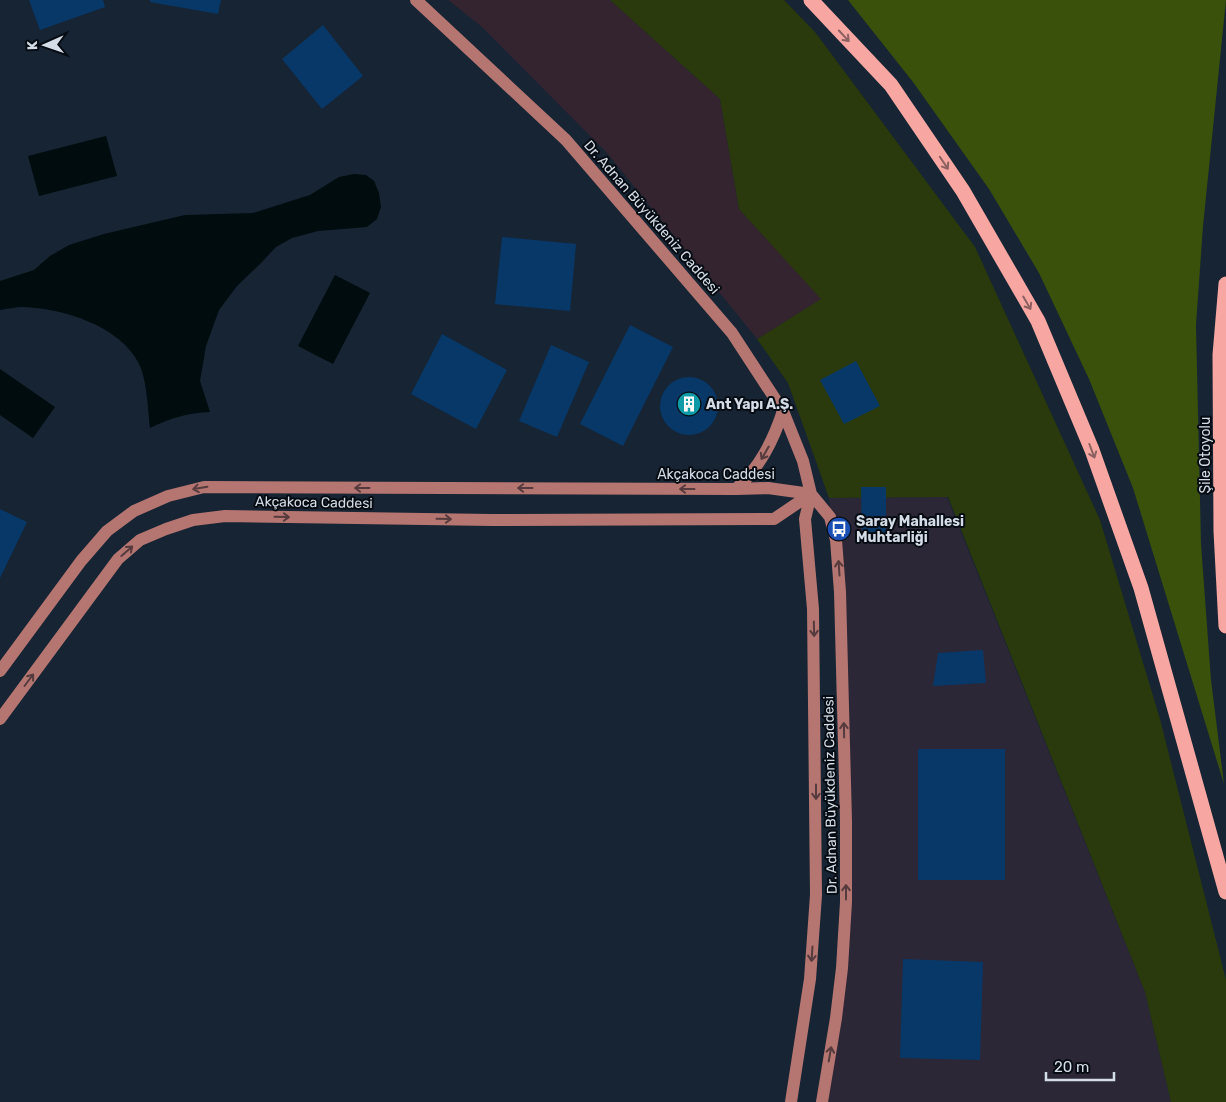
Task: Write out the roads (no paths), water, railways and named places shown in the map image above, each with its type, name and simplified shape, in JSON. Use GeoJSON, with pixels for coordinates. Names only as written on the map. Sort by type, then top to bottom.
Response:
{"type":"FeatureCollection","features":[{"type":"Feature","properties":{"kind":"highway"},"geometry":{"type":"LineString","coordinates":[[811,0],[891,85],[963,191],[1038,321],[1092,450],[1141,588],[1226,892]]}},
{"type":"Feature","properties":{"kind":"highway","name":"Şile Otoyolu"},"geometry":{"type":"LineString","coordinates":[[1226,284],[1220,355],[1221,531],[1226,626]]}},
{"type":"Feature","properties":{"kind":"street","name":"Dr. Adnan Büyükdeniz Caddesi"},"geometry":{"type":"LineString","coordinates":[[416,0],[566,140],[732,333],[783,411],[803,461],[811,494],[830,517],[836,540],[840,592],[846,821],[846,902],[842,968],[822,1102]]}},
{"type":"Feature","properties":{"kind":"street"},"geometry":{"type":"LineString","coordinates":[[736,489],[748,478],[764,455],[777,430],[783,411]]}},
{"type":"Feature","properties":{"kind":"street","name":"Akçakoca Caddesi"},"geometry":{"type":"LineString","coordinates":[[0,671],[81,560],[107,531],[134,511],[168,496],[204,487],[768,488],[811,494]]}},
{"type":"Feature","properties":{"kind":"street","name":"Dr. Adnan Büyükdeniz Caddesi"},"geometry":{"type":"LineString","coordinates":[[791,1102],[810,979],[816,895],[813,609],[805,518],[811,494]]}},
{"type":"Feature","properties":{"kind":"street","name":"Akçakoca Caddesi"},"geometry":{"type":"LineString","coordinates":[[0,719],[118,559],[140,540],[194,520],[226,516],[492,520],[774,519],[811,494]]}},
{"type":"Feature","properties":{"kind":"place","name":"Ant Yapı A.Ş."},"geometry":{"type":"Point","coordinates":[689,404]}},
{"type":"Feature","properties":{"kind":"place","name":"Saray Mahallesi Muhtarliği"},"geometry":{"type":"Point","coordinates":[839,529]}}]}
